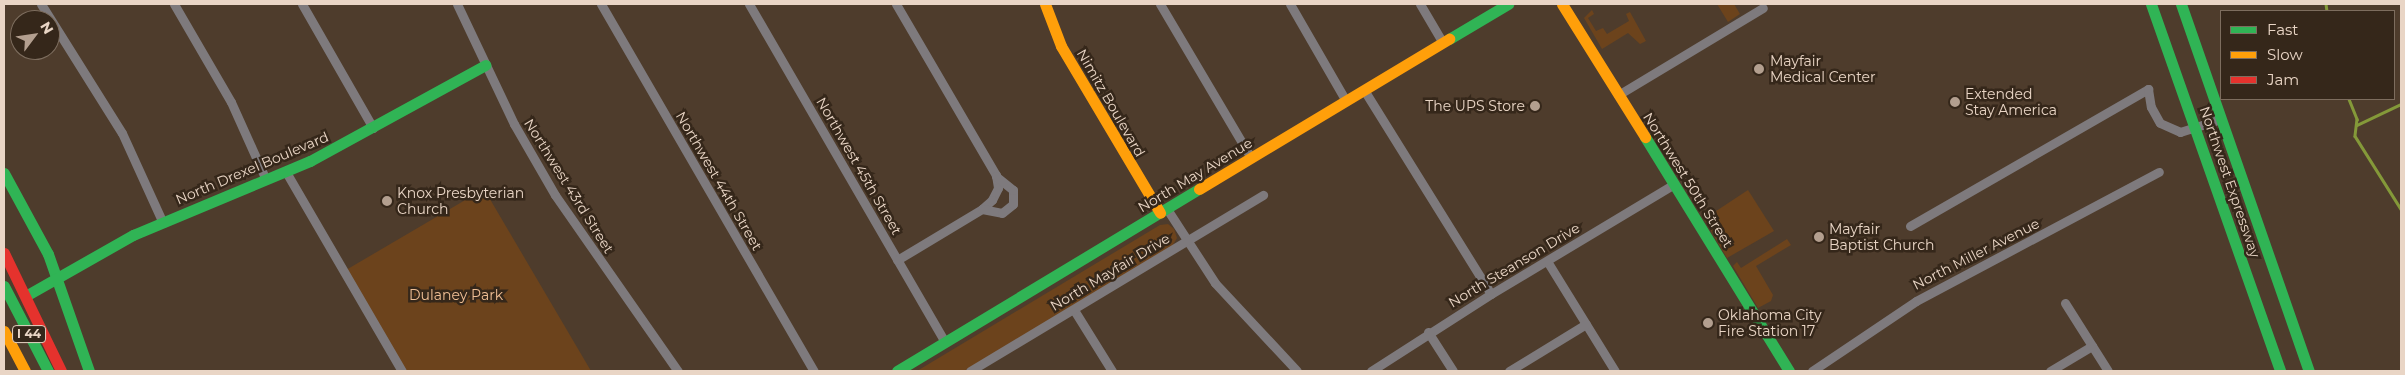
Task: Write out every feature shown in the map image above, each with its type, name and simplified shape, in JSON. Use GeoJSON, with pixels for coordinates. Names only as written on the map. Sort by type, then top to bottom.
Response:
{"type":"FeatureCollection","features":[{"type":"Feature","properties":{"kind":"main road","name":"Nimitz Boulevard"},"geometry":{"type":"LineString","coordinates":[[1045,4],[1061,46],[1164,211]]}},
{"type":"Feature","properties":{"kind":"main road","name":"North May Avenue"},"geometry":{"type":"LineString","coordinates":[[897,371],[1508,4]]}},
{"type":"Feature","properties":{"kind":"main road","name":"Northwest 50th Street"},"geometry":{"type":"LineString","coordinates":[[1562,4],[1790,371]]}},
{"type":"Feature","properties":{"kind":"main road","name":"Northwest Expressway"},"geometry":{"type":"LineString","coordinates":[[2152,4],[2280,371]]}},
{"type":"Feature","properties":{"kind":"main road","name":"Northwest Expressway"},"geometry":{"type":"LineString","coordinates":[[2181,4],[2309,371]]}},
{"type":"Feature","properties":{"kind":"main road","name":"North Drexel Boulevard"},"geometry":{"type":"LineString","coordinates":[[29,294],[116,243],[286,172],[373,128],[485,65]]}},
{"type":"Feature","properties":{"kind":"main road"},"geometry":{"type":"LineString","coordinates":[[4,173],[39,234],[57,276],[89,371]]}},
{"type":"Feature","properties":{"kind":"main road"},"geometry":{"type":"LineString","coordinates":[[4,252],[61,371]]}},
{"type":"Feature","properties":{"kind":"main road"},"geometry":{"type":"LineString","coordinates":[[4,281],[6,291]]}},
{"type":"Feature","properties":{"kind":"main road","name":"I 44"},"geometry":{"type":"LineString","coordinates":[[6,291],[48,371]]}},
{"type":"Feature","properties":{"kind":"main road"},"geometry":{"type":"LineString","coordinates":[[4,331],[26,371]]}},
{"type":"Feature","properties":{"kind":"street"},"geometry":{"type":"LineString","coordinates":[[41,4],[122,133],[163,223]]}},
{"type":"Feature","properties":{"kind":"street"},"geometry":{"type":"LineString","coordinates":[[174,4],[231,102],[266,180]]}},
{"type":"Feature","properties":{"kind":"street"},"geometry":{"type":"LineString","coordinates":[[302,4],[373,128]]}},
{"type":"Feature","properties":{"kind":"street","name":"Northwest 43rd Street"},"geometry":{"type":"LineString","coordinates":[[457,4],[485,65],[555,195],[678,371]]}},
{"type":"Feature","properties":{"kind":"street","name":"Northwest 44th Street"},"geometry":{"type":"LineString","coordinates":[[601,4],[814,371]]}},
{"type":"Feature","properties":{"kind":"street","name":"Northwest 45th Street"},"geometry":{"type":"LineString","coordinates":[[749,4],[945,342]]}},
{"type":"Feature","properties":{"kind":"street"},"geometry":{"type":"LineString","coordinates":[[896,4],[996,175],[1014,195],[1010,209],[998,214],[982,209]]}},
{"type":"Feature","properties":{"kind":"street"},"geometry":{"type":"LineString","coordinates":[[1160,4],[1251,158]]}},
{"type":"Feature","properties":{"kind":"street"},"geometry":{"type":"LineString","coordinates":[[1290,4],[1346,101]]}},
{"type":"Feature","properties":{"kind":"street"},"geometry":{"type":"LineString","coordinates":[[1420,4],[1443,43]]}},
{"type":"Feature","properties":{"kind":"street"},"geometry":{"type":"LineString","coordinates":[[1618,95],[1763,8]]}},
{"type":"Feature","properties":{"kind":"street"},"geometry":{"type":"LineString","coordinates":[[1910,226],[2148,89],[2151,107],[2160,123],[2180,132],[2221,118]]}},
{"type":"Feature","properties":{"kind":"street"},"geometry":{"type":"LineString","coordinates":[[1364,90],[1491,294]]}},
{"type":"Feature","properties":{"kind":"street"},"geometry":{"type":"LineString","coordinates":[[286,172],[402,371]]}},
{"type":"Feature","properties":{"kind":"street","name":"North Miller Avenue"},"geometry":{"type":"LineString","coordinates":[[1812,371],[1916,300],[2159,172]]}},
{"type":"Feature","properties":{"kind":"street"},"geometry":{"type":"LineString","coordinates":[[897,260],[982,209],[995,197],[998,188],[996,175]]}},
{"type":"Feature","properties":{"kind":"street","name":"North Steanson Drive"},"geometry":{"type":"LineString","coordinates":[[1371,371],[1428,332],[1674,184]]}},
{"type":"Feature","properties":{"kind":"street","name":"North Mayfair Drive"},"geometry":{"type":"LineString","coordinates":[[970,371],[1263,195]]}},
{"type":"Feature","properties":{"kind":"street"},"geometry":{"type":"LineString","coordinates":[[1164,211],[1226,296],[1297,371]]}},
{"type":"Feature","properties":{"kind":"street"},"geometry":{"type":"LineString","coordinates":[[1548,261],[1615,371]]}},
{"type":"Feature","properties":{"kind":"street"},"geometry":{"type":"LineString","coordinates":[[2065,303],[2108,371]]}},
{"type":"Feature","properties":{"kind":"street"},"geometry":{"type":"LineString","coordinates":[[1074,310],[1112,371]]}},
{"type":"Feature","properties":{"kind":"street"},"geometry":{"type":"LineString","coordinates":[[1509,371],[1586,324]]}},
{"type":"Feature","properties":{"kind":"street"},"geometry":{"type":"LineString","coordinates":[[1428,332],[1453,371]]}},
{"type":"Feature","properties":{"kind":"street"},"geometry":{"type":"LineString","coordinates":[[2050,371],[2092,346]]}},
{"type":"Feature","properties":{"kind":"green space"},"geometry":{"type":"Polygon","coordinates":[[[1717,4],[1734,4],[1740,14],[1728,22],[1717,4]]]}},
{"type":"Feature","properties":{"kind":"green space"},"geometry":{"type":"Polygon","coordinates":[[[1592,10],[1594,14],[1588,18],[1596,31],[1603,28],[1607,34],[1629,21],[1626,14],[1630,12],[1646,41],[1640,44],[1628,33],[1602,49],[1584,18],[1592,10]]]}},
{"type":"Feature","properties":{"kind":"green space","name":"Dulaney Park"},"geometry":{"type":"Polygon","coordinates":[[[484,189],[591,371],[405,371],[346,270],[484,189]]]}},
{"type":"Feature","properties":{"kind":"green space"},"geometry":{"type":"Polygon","coordinates":[[[1748,190],[1774,231],[1727,258],[1704,219],[1748,190]]]}},
{"type":"Feature","properties":{"kind":"green space"},"geometry":{"type":"Polygon","coordinates":[[[1168,224],[1174,229],[1177,238],[1171,248],[964,371],[917,371],[1160,225],[1168,224]]]}},
{"type":"Feature","properties":{"kind":"green space"},"geometry":{"type":"Polygon","coordinates":[[[1787,239],[1791,245],[1756,266],[1773,295],[1771,301],[1758,308],[1733,266],[1737,262],[1741,268],[1787,239]]]}},
{"type":"Feature","properties":{"kind":"waterway"},"geometry":{"type":"LineString","coordinates":[[2326,4],[2327,10]]}},
{"type":"Feature","properties":{"kind":"waterway"},"geometry":{"type":"LineString","coordinates":[[2349,100],[2357,119],[2355,136],[2401,209]]}},
{"type":"Feature","properties":{"kind":"waterway"},"geometry":{"type":"LineString","coordinates":[[2357,125],[2401,104]]}},
{"type":"Feature","properties":{"kind":"traffic: fast"},"geometry":{"type":"LineString","coordinates":[[1449,39],[1508,4]]}},
{"type":"Feature","properties":{"kind":"traffic: fast"},"geometry":{"type":"LineString","coordinates":[[2151,4],[2280,371]]}},
{"type":"Feature","properties":{"kind":"traffic: fast"},"geometry":{"type":"LineString","coordinates":[[2181,4],[2309,371]]}},
{"type":"Feature","properties":{"kind":"traffic: fast"},"geometry":{"type":"LineString","coordinates":[[29,294],[133,235],[310,161],[485,65]]}},
{"type":"Feature","properties":{"kind":"traffic: fast"},"geometry":{"type":"LineString","coordinates":[[1645,137],[1789,371]]}},
{"type":"Feature","properties":{"kind":"traffic: fast"},"geometry":{"type":"LineString","coordinates":[[4,173],[48,254],[89,371]]}},
{"type":"Feature","properties":{"kind":"traffic: fast"},"geometry":{"type":"LineString","coordinates":[[897,371],[1199,189]]}},
{"type":"Feature","properties":{"kind":"traffic: fast"},"geometry":{"type":"LineString","coordinates":[[4,286],[48,371]]}},
{"type":"Feature","properties":{"kind":"traffic: slow"},"geometry":{"type":"LineString","coordinates":[[1045,4],[1061,46],[1160,213]]}},
{"type":"Feature","properties":{"kind":"traffic: slow"},"geometry":{"type":"LineString","coordinates":[[1562,4],[1645,137]]}},
{"type":"Feature","properties":{"kind":"traffic: slow"},"geometry":{"type":"LineString","coordinates":[[1199,189],[1449,39]]}},
{"type":"Feature","properties":{"kind":"traffic: slow"},"geometry":{"type":"LineString","coordinates":[[4,331],[25,371]]}},
{"type":"Feature","properties":{"kind":"traffic: jam"},"geometry":{"type":"LineString","coordinates":[[4,253],[61,371]]}},
{"type":"Feature","properties":{"kind":"place","name":"Mayfair Medical Center"},"geometry":{"type":"Point","coordinates":[1759,69]}},
{"type":"Feature","properties":{"kind":"place","name":"Extended Stay America"},"geometry":{"type":"Point","coordinates":[1955,102]}},
{"type":"Feature","properties":{"kind":"place","name":"The UPS Store"},"geometry":{"type":"Point","coordinates":[1535,106]}},
{"type":"Feature","properties":{"kind":"place","name":"Knox Presbyterian Church"},"geometry":{"type":"Point","coordinates":[387,201]}},
{"type":"Feature","properties":{"kind":"place","name":"Mayfair Baptist Church"},"geometry":{"type":"Point","coordinates":[1819,237]}},
{"type":"Feature","properties":{"kind":"place","name":"Oklahoma City Fire Station 17"},"geometry":{"type":"Point","coordinates":[1708,323]}}]}
